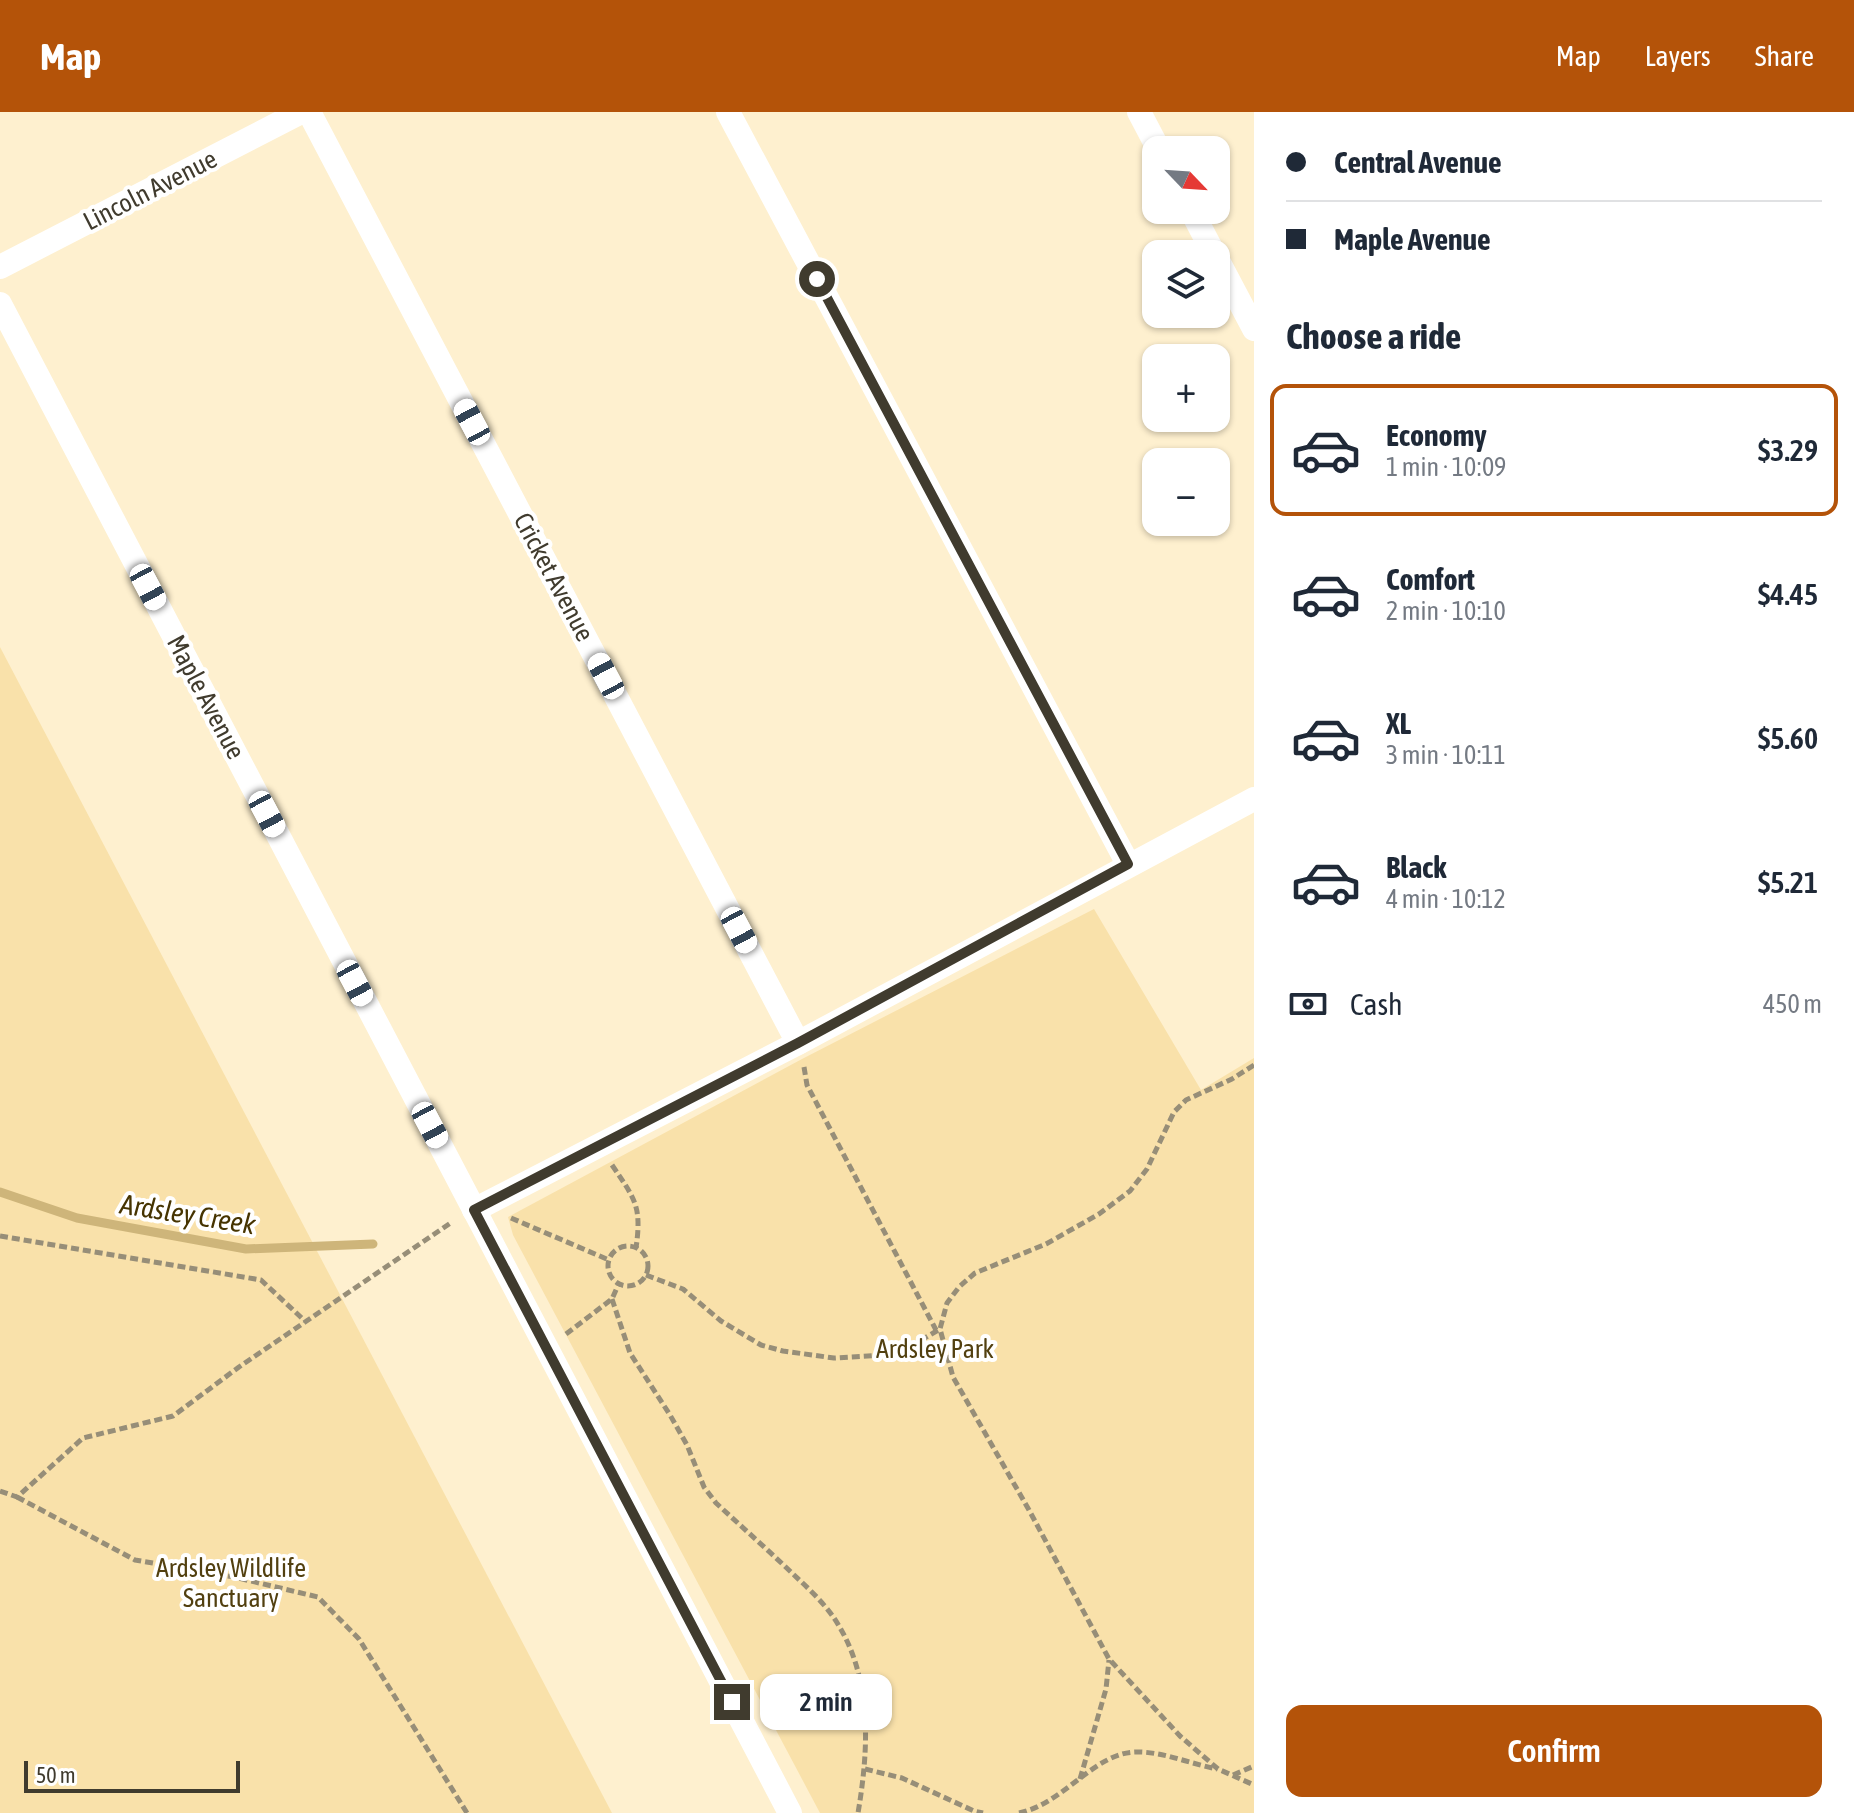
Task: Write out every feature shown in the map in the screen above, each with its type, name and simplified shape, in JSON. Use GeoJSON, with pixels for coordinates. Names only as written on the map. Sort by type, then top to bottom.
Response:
{"type":"FeatureCollection","features":[{"type":"Feature","properties":{"kind":"street","name":"Lincoln Avenue"},"geometry":{"type":"LineString","coordinates":[[0,267],[301,112]]}},
{"type":"Feature","properties":{"kind":"street","name":"Cricket Avenue"},"geometry":{"type":"LineString","coordinates":[[309,112],[800,1051]]}},
{"type":"Feature","properties":{"kind":"street"},"geometry":{"type":"LineString","coordinates":[[728,112],[1128,864]]}},
{"type":"Feature","properties":{"kind":"street"},"geometry":{"type":"LineString","coordinates":[[1139,112],[1152,136]]}},
{"type":"Feature","properties":{"kind":"street"},"geometry":{"type":"LineString","coordinates":[[1230,284],[1254,329]]}},
{"type":"Feature","properties":{"kind":"street","name":"Maple Avenue"},"geometry":{"type":"LineString","coordinates":[[0,304],[790,1813]]}},
{"type":"Feature","properties":{"kind":"street"},"geometry":{"type":"LineString","coordinates":[[474,1210],[800,1051],[1128,864],[1254,799]]}},
{"type":"Feature","properties":{"kind":"path"},"geometry":{"type":"LineString","coordinates":[[800,1051],[807,1085],[938,1330],[953,1377],[1109,1659],[1180,1736],[1218,1769]]}},
{"type":"Feature","properties":{"kind":"path"},"geometry":{"type":"LineString","coordinates":[[646,1275],[683,1289],[721,1321],[761,1345],[834,1358],[884,1355],[906,1349],[938,1330],[947,1303],[975,1273],[1046,1244],[1099,1214],[1130,1191],[1147,1169],[1174,1112],[1186,1100],[1254,1065]]}},
{"type":"Feature","properties":{"kind":"path"},"geometry":{"type":"LineString","coordinates":[[610,1162],[635,1199],[640,1221],[636,1248]]}},
{"type":"Feature","properties":{"kind":"path"},"geometry":{"type":"LineString","coordinates":[[17,1497],[83,1438],[173,1416],[305,1321],[454,1220],[474,1210]]}},
{"type":"Feature","properties":{"kind":"path"},"geometry":{"type":"LineString","coordinates":[[508,1218],[609,1260]]}},
{"type":"Feature","properties":{"kind":"path"},"geometry":{"type":"LineString","coordinates":[[0,1236],[261,1280],[305,1321]]}},
{"type":"Feature","properties":{"kind":"path"},"geometry":{"type":"LineString","coordinates":[[623,1247],[636,1248],[646,1256],[646,1275],[643,1280],[631,1285],[619,1283],[610,1273],[609,1260],[623,1247]]}},
{"type":"Feature","properties":{"kind":"path"},"geometry":{"type":"LineString","coordinates":[[565,1334],[612,1299],[619,1283]]}},
{"type":"Feature","properties":{"kind":"path"},"geometry":{"type":"LineString","coordinates":[[612,1299],[630,1353],[681,1435],[704,1487],[716,1503],[811,1591],[834,1618],[859,1672],[866,1721],[865,1769],[858,1813]]}},
{"type":"Feature","properties":{"kind":"path"},"geometry":{"type":"LineString","coordinates":[[0,1491],[135,1560],[234,1577],[318,1597],[359,1639],[467,1813]]}},
{"type":"Feature","properties":{"kind":"path"},"geometry":{"type":"LineString","coordinates":[[1080,1779],[1106,1689],[1109,1659]]}},
{"type":"Feature","properties":{"kind":"path"},"geometry":{"type":"LineString","coordinates":[[1019,1813],[1059,1796],[1118,1754],[1138,1752],[1218,1769],[1254,1785]]}},
{"type":"Feature","properties":{"kind":"path"},"geometry":{"type":"LineString","coordinates":[[1232,1775],[1254,1766]]}},
{"type":"Feature","properties":{"kind":"path"},"geometry":{"type":"LineString","coordinates":[[865,1769],[902,1778],[983,1813]]}},
{"type":"Feature","properties":{"kind":"green space","name":"Ardsley Wildlife Sanctuary"},"geometry":{"type":"Polygon","coordinates":[[[0,647],[612,1813],[0,1813],[0,647]]]}},
{"type":"Feature","properties":{"kind":"green space","name":"Ardsley Park"},"geometry":{"type":"Polygon","coordinates":[[[1094,909],[1201,1090],[1254,1058],[1254,1813],[820,1813],[513,1235],[508,1217],[802,1059],[1094,909]]]}},
{"type":"Feature","properties":{"kind":"waterway","name":"Ardsley Creek"},"geometry":{"type":"LineString","coordinates":[[0,1192],[77,1218],[246,1249],[373,1244]]}},
{"type":"Feature","properties":{"kind":"route"},"geometry":{"type":"LineString","coordinates":[[732,1702],[474,1210],[798,1043],[1128,864],[817,279]]}}]}
